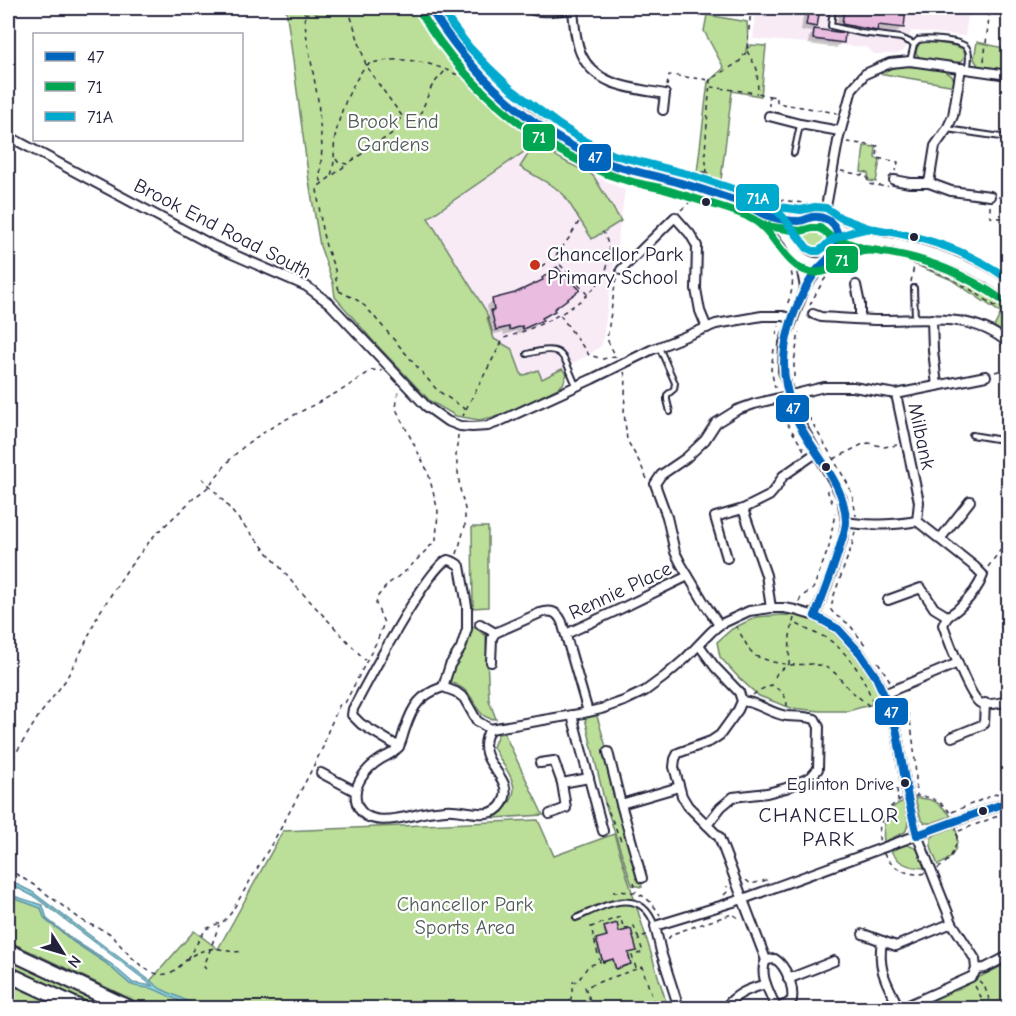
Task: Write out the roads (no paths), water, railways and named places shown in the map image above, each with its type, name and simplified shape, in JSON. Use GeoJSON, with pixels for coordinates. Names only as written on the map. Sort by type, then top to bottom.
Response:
{"type":"FeatureCollection","features":[{"type":"Feature","properties":{"kind":"highway"},"geometry":{"type":"LineString","coordinates":[[8,951],[129,1008]]}},
{"type":"Feature","properties":{"kind":"highway"},"geometry":{"type":"LineString","coordinates":[[8,974],[81,1008]]}},
{"type":"Feature","properties":{"kind":"street"},"geometry":{"type":"LineString","coordinates":[[430,8],[452,42],[488,81],[534,121],[570,144],[602,161],[626,169],[674,181],[748,205],[768,216],[802,221]]}},
{"type":"Feature","properties":{"kind":"street"},"geometry":{"type":"LineString","coordinates":[[527,8],[543,11],[573,8],[580,52],[590,69],[605,80],[624,87],[665,94],[663,110]]}},
{"type":"Feature","properties":{"kind":"street"},"geometry":{"type":"LineString","coordinates":[[824,218],[844,115],[852,88],[865,74],[890,63],[910,61],[1008,75]]}},
{"type":"Feature","properties":{"kind":"street"},"geometry":{"type":"LineString","coordinates":[[929,183],[935,146],[953,116],[965,68]]}},
{"type":"Feature","properties":{"kind":"street"},"geometry":{"type":"LineString","coordinates":[[769,116],[840,131]]}},
{"type":"Feature","properties":{"kind":"street","name":"Brook End Road South"},"geometry":{"type":"LineString","coordinates":[[8,136],[214,246],[306,286],[329,303],[426,406],[447,421],[472,428],[488,426],[577,386]]}},
{"type":"Feature","properties":{"kind":"street"},"geometry":{"type":"LineString","coordinates":[[894,180],[929,183],[951,191],[990,196]]}},
{"type":"Feature","properties":{"kind":"street"},"geometry":{"type":"LineString","coordinates":[[768,216],[804,259],[812,262],[826,260]]}},
{"type":"Feature","properties":{"kind":"street"},"geometry":{"type":"LineString","coordinates":[[621,270],[675,217],[697,246],[696,289],[700,311],[707,328]]}},
{"type":"Feature","properties":{"kind":"street"},"geometry":{"type":"LineString","coordinates":[[805,288],[793,241],[794,233],[802,221],[816,217],[824,218],[835,227],[838,234],[837,249],[805,288],[784,343],[783,371],[793,411],[842,498],[846,522],[832,572],[815,616]]}},
{"type":"Feature","properties":{"kind":"street"},"geometry":{"type":"LineString","coordinates":[[835,227],[868,239],[896,243],[958,262],[1008,292]]}},
{"type":"Feature","properties":{"kind":"street"},"geometry":{"type":"LineString","coordinates":[[837,249],[868,239]]}},
{"type":"Feature","properties":{"kind":"street"},"geometry":{"type":"LineString","coordinates":[[856,285],[860,319]]}},
{"type":"Feature","properties":{"kind":"street"},"geometry":{"type":"LineString","coordinates":[[810,313],[821,317],[860,319],[957,320],[992,331],[1008,343]]}},
{"type":"Feature","properties":{"kind":"street"},"geometry":{"type":"LineString","coordinates":[[577,386],[659,346],[716,324],[762,316],[783,316],[793,319]]}},
{"type":"Feature","properties":{"kind":"street"},"geometry":{"type":"LineString","coordinates":[[932,319],[937,386]]}},
{"type":"Feature","properties":{"kind":"street"},"geometry":{"type":"LineString","coordinates":[[896,394],[986,376]]}},
{"type":"Feature","properties":{"kind":"street","name":"Milbank"},"geometry":{"type":"LineString","coordinates":[[688,576],[675,552],[668,517],[655,484],[661,475],[686,458],[705,440],[716,423],[737,410],[789,395],[835,386],[896,394],[920,502],[916,521]]}},
{"type":"Feature","properties":{"kind":"street"},"geometry":{"type":"LineString","coordinates":[[727,558],[715,517],[742,509],[769,496],[783,476],[816,453]]}},
{"type":"Feature","properties":{"kind":"street"},"geometry":{"type":"LineString","coordinates":[[940,539],[970,501]]}},
{"type":"Feature","properties":{"kind":"street"},"geometry":{"type":"LineString","coordinates":[[742,509],[766,575],[771,608]]}},
{"type":"Feature","properties":{"kind":"street"},"geometry":{"type":"LineString","coordinates":[[846,522],[857,524],[916,521],[983,575],[980,584],[959,608],[947,616],[943,625],[975,698],[985,704],[1008,702]]}},
{"type":"Feature","properties":{"kind":"street"},"geometry":{"type":"LineString","coordinates":[[399,747],[361,724],[351,715],[399,624],[427,582],[443,562],[448,560],[460,566],[467,606],[467,629],[461,648],[450,665],[443,687]]}},
{"type":"Feature","properties":{"kind":"street"},"geometry":{"type":"LineString","coordinates":[[688,576],[720,625]]}},
{"type":"Feature","properties":{"kind":"street","name":"Rennie Place"},"geometry":{"type":"LineString","coordinates":[[566,634],[688,576]]}},
{"type":"Feature","properties":{"kind":"street"},"geometry":{"type":"LineString","coordinates":[[888,600],[921,588],[934,608],[947,616]]}},
{"type":"Feature","properties":{"kind":"street"},"geometry":{"type":"LineString","coordinates":[[490,729],[485,749],[502,778],[506,796],[497,810],[490,813],[451,810],[392,820],[378,819],[362,813],[357,805],[355,791],[358,783],[379,760],[392,754],[399,747],[416,705],[428,692],[443,687],[456,692],[464,698],[477,721],[490,729],[572,716],[624,701],[645,691],[664,678],[720,625],[749,611],[771,608],[795,610],[815,616],[838,629],[860,653],[884,694],[897,732],[917,835],[952,923],[975,959],[976,969],[971,977],[904,1008],[882,972],[880,955],[882,941]]}},
{"type":"Feature","properties":{"kind":"street"},"geometry":{"type":"LineString","coordinates":[[491,662],[492,638],[495,633],[540,613],[554,612],[559,616],[566,634],[588,712]]}},
{"type":"Feature","properties":{"kind":"street"},"geometry":{"type":"LineString","coordinates":[[480,624],[495,633]]}},
{"type":"Feature","properties":{"kind":"street"},"geometry":{"type":"LineString","coordinates":[[699,645],[745,701],[785,716],[804,716],[815,719],[819,727],[818,769],[811,777],[767,793],[733,797],[707,825]]}},
{"type":"Feature","properties":{"kind":"street"},"geometry":{"type":"LineString","coordinates":[[884,694],[958,663]]}},
{"type":"Feature","properties":{"kind":"street"},"geometry":{"type":"LineString","coordinates":[[745,701],[720,735],[711,741],[678,753],[674,767],[679,787],[688,806],[719,837],[766,960],[763,966],[766,984],[776,1008],[787,1004],[792,999],[793,993],[780,963],[775,959],[766,960]]}},
{"type":"Feature","properties":{"kind":"street"},"geometry":{"type":"LineString","coordinates":[[952,737],[984,724],[985,704]]}},
{"type":"Feature","properties":{"kind":"street"},"geometry":{"type":"LineString","coordinates":[[572,716],[603,831]]}},
{"type":"Feature","properties":{"kind":"street"},"geometry":{"type":"LineString","coordinates":[[608,753],[642,878]]}},
{"type":"Feature","properties":{"kind":"street"},"geometry":{"type":"LineString","coordinates":[[540,763],[554,761],[562,783],[566,808],[550,814]]}},
{"type":"Feature","properties":{"kind":"street"},"geometry":{"type":"LineString","coordinates":[[321,773],[355,791]]}},
{"type":"Feature","properties":{"kind":"street"},"geometry":{"type":"LineString","coordinates":[[562,783],[589,778]]}},
{"type":"Feature","properties":{"kind":"street"},"geometry":{"type":"LineString","coordinates":[[621,804],[679,787]]}},
{"type":"Feature","properties":{"kind":"street"},"geometry":{"type":"LineString","coordinates":[[679,1008],[656,930],[1008,802]]}},
{"type":"Feature","properties":{"kind":"street"},"geometry":{"type":"LineString","coordinates":[[863,934],[896,946],[952,923]]}},
{"type":"Feature","properties":{"kind":"street"},"geometry":{"type":"LineString","coordinates":[[976,969],[985,968],[1008,956]]}},
{"type":"Feature","properties":{"kind":"street"},"geometry":{"type":"LineString","coordinates":[[788,979],[834,961]]}},
{"type":"Feature","properties":{"kind":"street"},"geometry":{"type":"LineString","coordinates":[[725,1008],[737,995],[750,988],[766,984]]}},
{"type":"Feature","properties":{"kind":"lane"},"geometry":{"type":"LineString","coordinates":[[833,8],[831,26],[861,33],[901,38],[914,44]]}},
{"type":"Feature","properties":{"kind":"lane"},"geometry":{"type":"LineString","coordinates":[[910,61],[914,44],[924,38],[961,43],[967,48],[969,54],[965,68]]}},
{"type":"Feature","properties":{"kind":"lane"},"geometry":{"type":"LineString","coordinates":[[794,153],[800,124]]}},
{"type":"Feature","properties":{"kind":"lane"},"geometry":{"type":"LineString","coordinates":[[947,129],[1008,138]]}},
{"type":"Feature","properties":{"kind":"lane"},"geometry":{"type":"LineString","coordinates":[[914,288],[915,320]]}},
{"type":"Feature","properties":{"kind":"lane"},"geometry":{"type":"LineString","coordinates":[[659,346],[675,383],[674,389],[667,395],[670,412]]}},
{"type":"Feature","properties":{"kind":"lane"},"geometry":{"type":"LineString","coordinates":[[526,354],[544,349],[556,351],[564,357],[577,386]]}},
{"type":"Feature","properties":{"kind":"lane"},"geometry":{"type":"LineString","coordinates":[[972,435],[1008,441]]}},
{"type":"Feature","properties":{"kind":"lane"},"geometry":{"type":"LineString","coordinates":[[576,918],[616,902],[635,902],[652,917],[656,930]]}},
{"type":"Feature","properties":{"kind":"water"},"geometry":{"type":"Polygon","coordinates":[[[8,880],[32,892],[161,989],[202,1008],[195,1008],[154,989],[130,984],[106,963],[48,922],[41,908],[8,896],[8,894],[42,905],[47,919],[75,941],[111,964],[133,983],[153,986],[35,897],[8,883],[8,880]]]}},
{"type":"Feature","properties":{"kind":"place","name":"Chancellor Park Primary School"},"geometry":{"type":"Point","coordinates":[535,265]}},
{"type":"Feature","properties":{"kind":"place","name":"Eglinton Drive"},"geometry":{"type":"Point","coordinates":[905,783]}},
{"type":"Feature","properties":{"kind":"district","name":"CHANCELLOR PARK"},"geometry":{"type":"Point","coordinates":[829,827]}},
{"type":"Feature","properties":{"kind":"park label","name":"Brook End Gardens"},"geometry":{"type":"Point","coordinates":[393,132]}},
{"type":"Feature","properties":{"kind":"park label","name":"Chancellor Park Sports Area"},"geometry":{"type":"Point","coordinates":[465,916]}}]}
